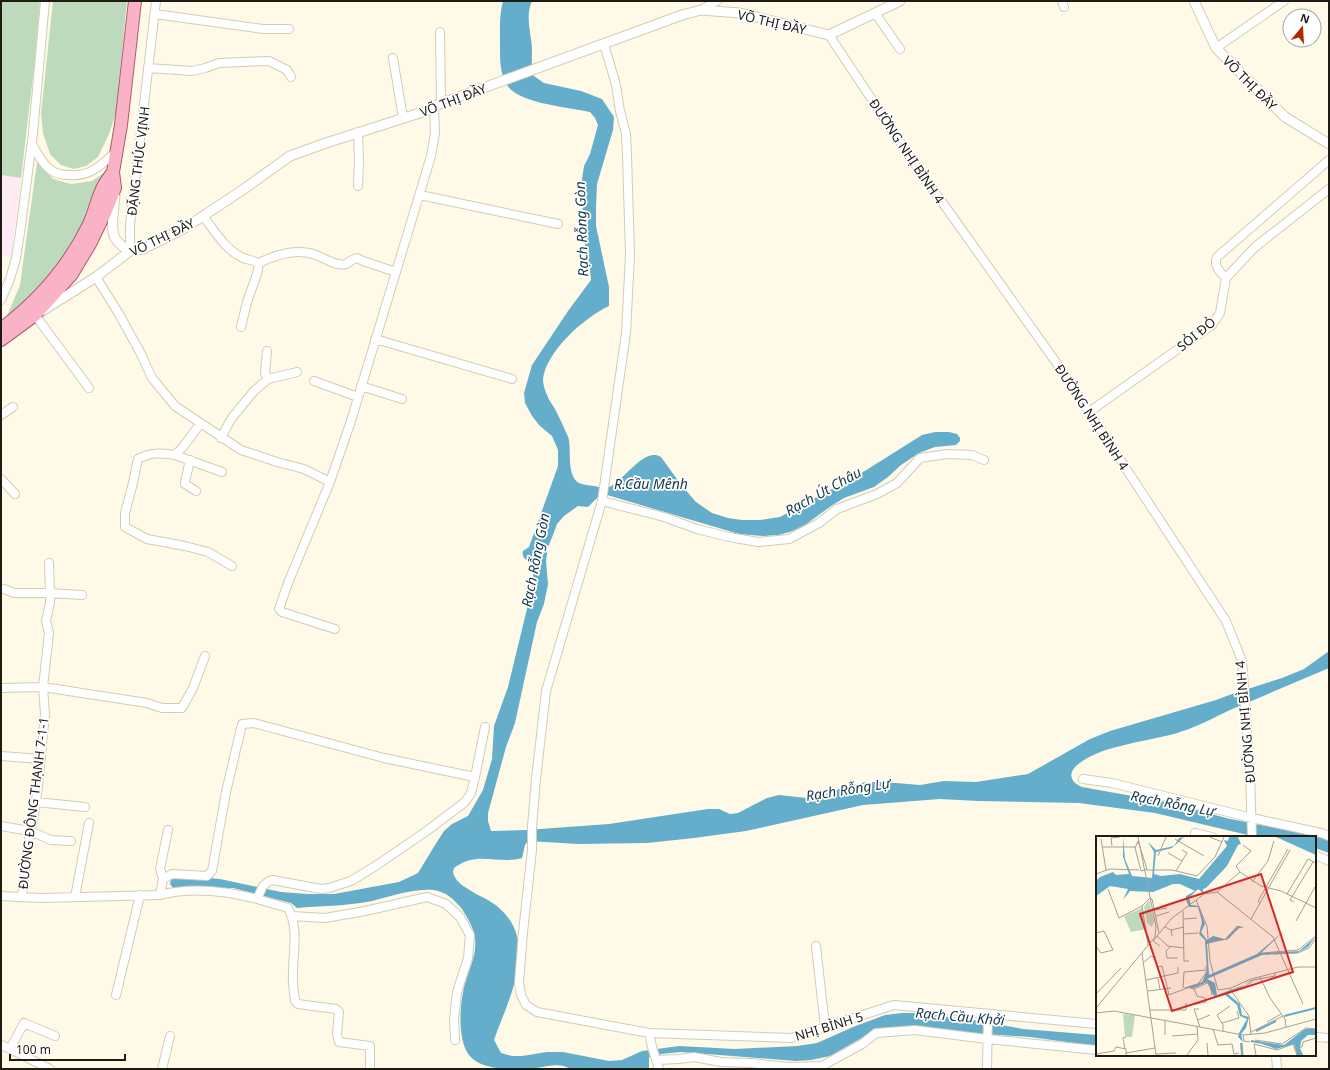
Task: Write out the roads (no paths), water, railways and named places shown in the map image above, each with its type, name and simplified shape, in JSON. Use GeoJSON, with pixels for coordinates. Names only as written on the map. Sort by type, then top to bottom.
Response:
{"type":"FeatureCollection","features":[{"type":"Feature","properties":{"kind":"main road"},"geometry":{"type":"LineString","coordinates":[[1,340],[35,315],[64,283],[90,244],[115,188],[113,172],[117,151],[135,1]]}},
{"type":"Feature","properties":{"kind":"main road"},"geometry":{"type":"LineString","coordinates":[[1,328],[17,317],[51,283],[63,267],[89,224],[104,185],[113,172]]}},
{"type":"Feature","properties":{"kind":"street"},"geometry":{"type":"LineString","coordinates":[[1,300],[10,279],[16,258],[32,144],[45,1]]}},
{"type":"Feature","properties":{"kind":"street","name":"ĐẶNG THÚC VỊNH"},"geometry":{"type":"LineString","coordinates":[[130,251],[130,225],[156,1]]}},
{"type":"Feature","properties":{"kind":"street"},"geometry":{"type":"LineString","coordinates":[[701,10],[717,1]]}},
{"type":"Feature","properties":{"kind":"street"},"geometry":{"type":"LineString","coordinates":[[829,35],[900,1]]}},
{"type":"Feature","properties":{"kind":"street","name":"VÕ THỊ ĐẦY"},"geometry":{"type":"LineString","coordinates":[[1194,1],[1216,48],[1285,118],[1329,144]]}},
{"type":"Feature","properties":{"kind":"street"},"geometry":{"type":"LineString","coordinates":[[1216,48],[1284,1]]}},
{"type":"Feature","properties":{"kind":"street","name":"VÕ THỊ ĐẦY"},"geometry":{"type":"LineString","coordinates":[[35,315],[96,277],[130,251],[143,249],[185,228],[290,156],[358,132],[429,110],[437,105],[682,15],[701,10],[740,13],[829,35]]}},
{"type":"Feature","properties":{"kind":"street"},"geometry":{"type":"LineString","coordinates":[[875,13],[900,49]]}},
{"type":"Feature","properties":{"kind":"street"},"geometry":{"type":"LineString","coordinates":[[154,14],[263,29],[289,29]]}},
{"type":"Feature","properties":{"kind":"street"},"geometry":{"type":"LineString","coordinates":[[335,629],[282,612],[280,608],[288,583],[330,482],[351,421],[431,156],[435,133],[440,32]]}},
{"type":"Feature","properties":{"kind":"street","name":"ĐƯỜNG NHỊ BÌNH 4"},"geometry":{"type":"LineString","coordinates":[[829,35],[926,181],[1043,344],[1226,621],[1242,661],[1241,673],[1244,687],[1250,772],[1252,836]]}},
{"type":"Feature","properties":{"kind":"street"},"geometry":{"type":"LineString","coordinates":[[604,44],[616,85],[620,111],[626,134],[630,255],[626,333],[602,499],[664,517],[698,530],[729,537],[758,542],[789,539],[819,523],[836,509],[877,494],[897,483],[920,458],[947,454],[972,455],[984,460]]}},
{"type":"Feature","properties":{"kind":"street"},"geometry":{"type":"LineString","coordinates":[[393,58],[403,118]]}},
{"type":"Feature","properties":{"kind":"street"},"geometry":{"type":"LineString","coordinates":[[148,68],[192,71],[219,63],[269,61],[287,70],[291,77]]}},
{"type":"Feature","properties":{"kind":"street"},"geometry":{"type":"LineString","coordinates":[[358,132],[358,186]]}},
{"type":"Feature","properties":{"kind":"street"},"geometry":{"type":"LineString","coordinates":[[32,144],[41,160],[51,170],[61,175],[86,174],[103,163],[117,151]]}},
{"type":"Feature","properties":{"kind":"street"},"geometry":{"type":"LineString","coordinates":[[1329,160],[1217,258],[1215,262],[1216,266],[1226,278],[1255,248],[1329,189]]}},
{"type":"Feature","properties":{"kind":"street","name":"ĐẶNG THÚC VỊNH"},"geometry":{"type":"LineString","coordinates":[[115,188],[114,236],[122,246],[130,251]]}},
{"type":"Feature","properties":{"kind":"street"},"geometry":{"type":"LineString","coordinates":[[420,195],[558,224]]}},
{"type":"Feature","properties":{"kind":"street"},"geometry":{"type":"LineString","coordinates":[[203,216],[232,252],[243,258],[255,260],[259,263]]}},
{"type":"Feature","properties":{"kind":"street"},"geometry":{"type":"LineString","coordinates":[[259,263],[285,253],[302,252],[316,255],[330,262],[345,264],[357,258],[396,272]]}},
{"type":"Feature","properties":{"kind":"street"},"geometry":{"type":"LineString","coordinates":[[241,327],[247,302],[258,274],[259,263]]}},
{"type":"Feature","properties":{"kind":"street"},"geometry":{"type":"LineString","coordinates":[[96,277],[119,314],[140,352],[152,378],[176,406],[200,424],[241,450],[276,462],[304,469],[330,482]]}},
{"type":"Feature","properties":{"kind":"street","name":"SỎI ĐỎ"},"geometry":{"type":"LineString","coordinates":[[1089,412],[1212,325],[1220,313],[1226,278]]}},
{"type":"Feature","properties":{"kind":"street"},"geometry":{"type":"LineString","coordinates":[[35,315],[89,388]]}},
{"type":"Feature","properties":{"kind":"street"},"geometry":{"type":"LineString","coordinates":[[375,339],[512,379]]}},
{"type":"Feature","properties":{"kind":"street"},"geometry":{"type":"LineString","coordinates":[[267,351],[265,373],[268,378]]}},
{"type":"Feature","properties":{"kind":"street"},"geometry":{"type":"LineString","coordinates":[[221,438],[231,419],[254,391],[268,378],[297,372]]}},
{"type":"Feature","properties":{"kind":"street"},"geometry":{"type":"LineString","coordinates":[[314,381],[358,397]]}},
{"type":"Feature","properties":{"kind":"street"},"geometry":{"type":"LineString","coordinates":[[362,386],[402,399]]}},
{"type":"Feature","properties":{"kind":"street"},"geometry":{"type":"LineString","coordinates":[[1,415],[13,407]]}},
{"type":"Feature","properties":{"kind":"street"},"geometry":{"type":"LineString","coordinates":[[175,455],[183,447],[200,424]]}},
{"type":"Feature","properties":{"kind":"street"},"geometry":{"type":"LineString","coordinates":[[222,472],[175,455],[158,453],[146,454],[138,459],[125,513],[125,527],[147,539],[208,552],[232,566]]}},
{"type":"Feature","properties":{"kind":"street"},"geometry":{"type":"LineString","coordinates":[[190,460],[185,482],[196,491]]}},
{"type":"Feature","properties":{"kind":"street"},"geometry":{"type":"LineString","coordinates":[[1,479],[15,494]]}},
{"type":"Feature","properties":{"kind":"street","name":"NHỊ BÌNH 5"},"geometry":{"type":"LineString","coordinates":[[602,499],[546,691],[532,827],[532,844],[519,983],[521,995],[526,1005],[537,1012],[649,1033],[791,1038],[894,1005],[988,1017],[1096,1024]]}},
{"type":"Feature","properties":{"kind":"street","name":"ĐƯỜNG ĐÔNG THẠNH 7-1-1"},"geometry":{"type":"LineString","coordinates":[[22,896],[30,831],[36,802],[45,714],[43,686],[49,633],[46,621],[50,603],[49,563]]}},
{"type":"Feature","properties":{"kind":"street"},"geometry":{"type":"LineString","coordinates":[[4,590],[14,593],[82,595]]}},
{"type":"Feature","properties":{"kind":"street"},"geometry":{"type":"LineString","coordinates":[[1,688],[43,686],[147,703],[162,708],[182,708],[193,688],[205,656]]}},
{"type":"Feature","properties":{"kind":"street"},"geometry":{"type":"LineString","coordinates":[[163,879],[172,874],[208,876],[212,871],[226,792],[242,724],[254,723],[384,758],[475,777]]}},
{"type":"Feature","properties":{"kind":"street"},"geometry":{"type":"LineString","coordinates":[[258,898],[263,886],[269,881],[274,880],[321,889],[351,881],[428,830],[465,802],[471,793],[485,726]]}},
{"type":"Feature","properties":{"kind":"street"},"geometry":{"type":"LineString","coordinates":[[1,756],[41,759]]}},
{"type":"Feature","properties":{"kind":"street"},"geometry":{"type":"LineString","coordinates":[[1083,780],[1112,784],[1221,809],[1252,820],[1321,833],[1329,836]]}},
{"type":"Feature","properties":{"kind":"street"},"geometry":{"type":"LineString","coordinates":[[36,802],[85,807]]}},
{"type":"Feature","properties":{"kind":"street"},"geometry":{"type":"LineString","coordinates":[[75,897],[89,823]]}},
{"type":"Feature","properties":{"kind":"street"},"geometry":{"type":"LineString","coordinates":[[1,826],[30,831],[51,840],[71,841]]}},
{"type":"Feature","properties":{"kind":"street"},"geometry":{"type":"LineString","coordinates":[[160,895],[163,879],[160,869],[168,830]]}},
{"type":"Feature","properties":{"kind":"street"},"geometry":{"type":"LineString","coordinates":[[1195,833],[1208,836]]}},
{"type":"Feature","properties":{"kind":"street"},"geometry":{"type":"LineString","coordinates":[[1316,855],[1329,861]]}},
{"type":"Feature","properties":{"kind":"street"},"geometry":{"type":"LineString","coordinates":[[1,896],[40,898],[160,895],[171,892],[190,891],[215,892],[258,898],[288,908],[292,916],[295,944],[293,972],[295,1000],[298,1004],[336,1009],[339,1012],[337,1034],[339,1042],[370,1046],[370,1069]]}},
{"type":"Feature","properties":{"kind":"street"},"geometry":{"type":"LineString","coordinates":[[116,995],[140,895]]}},
{"type":"Feature","properties":{"kind":"street"},"geometry":{"type":"LineString","coordinates":[[292,916],[326,918],[365,912],[427,897],[446,904],[460,917],[470,935],[468,958],[457,992],[454,1019],[455,1040]]}},
{"type":"Feature","properties":{"kind":"street"},"geometry":{"type":"LineString","coordinates":[[816,946],[825,1027]]}},
{"type":"Feature","properties":{"kind":"street"},"geometry":{"type":"LineString","coordinates":[[987,1069],[988,1017]]}},
{"type":"Feature","properties":{"kind":"street"},"geometry":{"type":"LineString","coordinates":[[10,1049],[24,1023],[55,1036]]}},
{"type":"Feature","properties":{"kind":"street"},"geometry":{"type":"LineString","coordinates":[[655,1058],[679,1059],[694,1057],[721,1062],[751,1063],[789,1067],[822,1066],[862,1044],[876,1033],[915,1030],[1096,1050]]}},
{"type":"Feature","properties":{"kind":"street"},"geometry":{"type":"LineString","coordinates":[[649,1033],[659,1069]]}},
{"type":"Feature","properties":{"kind":"street"},"geometry":{"type":"LineString","coordinates":[[164,1068],[170,1036]]}},
{"type":"Feature","properties":{"kind":"street"},"geometry":{"type":"LineString","coordinates":[[1316,1037],[1329,1038]]}},
{"type":"Feature","properties":{"kind":"street"},"geometry":{"type":"LineString","coordinates":[[1,1045],[50,1069]]}},
{"type":"Feature","properties":{"kind":"street"},"geometry":{"type":"LineString","coordinates":[[1276,1056],[1277,1069]]}},
{"type":"Feature","properties":{"kind":"water","name":"R.Cầu Mênh"},"geometry":{"type":"Polygon","coordinates":[[[503,1],[532,1],[529,12],[529,24],[534,76],[544,83],[581,91],[602,99],[614,117],[613,130],[597,184],[596,207],[596,226],[609,287],[609,306],[589,318],[558,347],[545,369],[543,380],[544,388],[548,397],[569,438],[570,464],[575,480],[579,483],[602,488],[609,487],[621,479],[641,460],[648,456],[654,455],[661,457],[682,486],[696,502],[712,513],[728,518],[760,520],[780,517],[860,474],[922,435],[935,432],[949,432],[957,434],[960,441],[956,445],[935,447],[919,453],[901,465],[874,487],[844,498],[805,525],[790,532],[778,535],[763,536],[739,534],[607,495],[599,496],[588,507],[578,506],[564,516],[557,524],[548,547],[546,561],[548,584],[544,604],[537,622],[515,723],[506,747],[488,813],[488,821],[491,831],[609,824],[708,809],[719,809],[730,814],[738,813],[767,798],[779,795],[807,798],[821,796],[847,786],[866,782],[920,785],[944,781],[976,782],[1028,774],[1090,739],[1110,731],[1216,700],[1282,678],[1304,669],[1329,651],[1329,668],[1189,729],[1170,735],[1127,744],[1098,753],[1076,766],[1073,769],[1071,776],[1073,781],[1082,787],[1171,803],[1226,818],[1315,836],[1252,836],[1155,813],[1079,803],[940,799],[863,805],[746,831],[647,843],[578,844],[528,841],[525,845],[522,858],[513,860],[479,859],[463,863],[454,868],[453,872],[456,879],[462,885],[499,908],[506,915],[515,929],[519,944],[519,960],[516,977],[494,1040],[501,1053],[512,1056],[522,1056],[547,1052],[563,1052],[609,1061],[622,1060],[642,1051],[679,1046],[735,1049],[797,1046],[817,1043],[885,1015],[902,1013],[917,1013],[973,1020],[1023,1029],[1096,1035],[1096,1046],[1030,1037],[911,1027],[887,1027],[874,1031],[830,1056],[811,1060],[796,1061],[681,1052],[649,1057],[649,1069],[570,1069],[561,1065],[529,1069],[497,1068],[481,1064],[474,1060],[465,1048],[460,1022],[461,1003],[464,987],[475,951],[475,939],[472,927],[462,909],[446,894],[433,890],[416,890],[358,903],[297,908],[291,903],[233,888],[173,888],[170,884],[171,879],[186,876],[220,879],[281,892],[334,894],[399,882],[418,873],[444,831],[452,824],[468,816],[483,790],[492,759],[494,726],[508,687],[533,584],[533,569],[524,558],[523,551],[529,547],[558,466],[558,450],[552,436],[540,426],[532,416],[525,403],[524,393],[532,365],[568,311],[591,280],[584,237],[585,224],[580,192],[584,166],[590,154],[598,125],[590,112],[533,101],[522,97],[507,85],[502,72],[500,57],[500,18],[503,1]]]}},
{"type":"Feature","properties":{"kind":"water","name":"R.Cầu Mênh"},"geometry":{"type":"Polygon","coordinates":[[[1316,836],[1329,841],[1329,853],[1316,848],[1316,836]]]}},
{"type":"Feature","properties":{"kind":"water label","name":"Rạch Rỗng Gòn"},"geometry":{"type":"Point","coordinates":[581,229]}},
{"type":"Feature","properties":{"kind":"water label","name":"Rạch Út Châu"},"geometry":{"type":"Point","coordinates":[823,491]}},
{"type":"Feature","properties":{"kind":"water label","name":"Rạch Rỗng Gòn"},"geometry":{"type":"Point","coordinates":[535,560]}},
{"type":"Feature","properties":{"kind":"water label","name":"Rạch Rỗng Lự"},"geometry":{"type":"Point","coordinates":[848,789]}},
{"type":"Feature","properties":{"kind":"water label","name":"Rạch Rỗng Lự"},"geometry":{"type":"Point","coordinates":[1173,803]}},
{"type":"Feature","properties":{"kind":"water label","name":"Rạch Cầu Khởi"},"geometry":{"type":"Point","coordinates":[960,1016]}}]}
